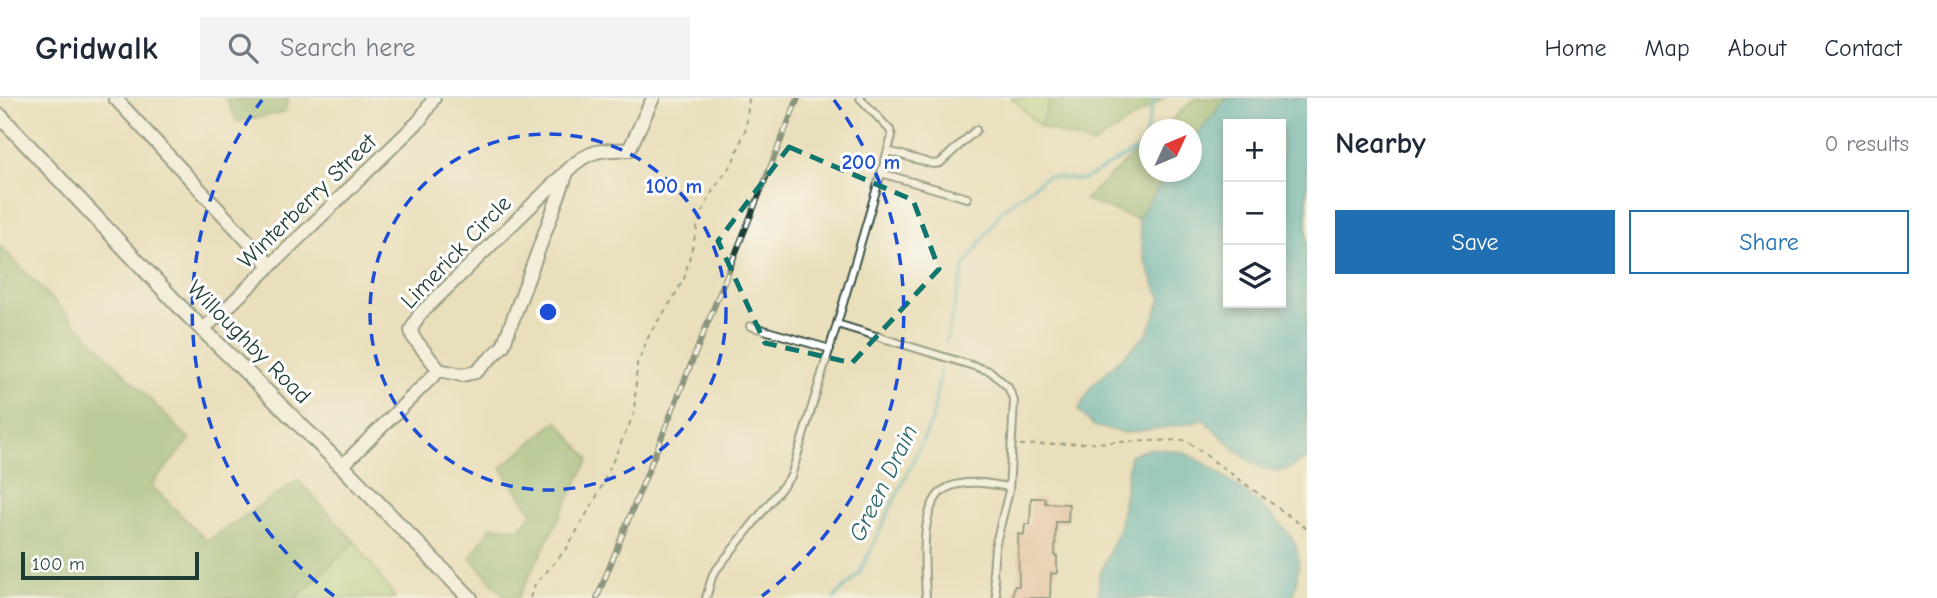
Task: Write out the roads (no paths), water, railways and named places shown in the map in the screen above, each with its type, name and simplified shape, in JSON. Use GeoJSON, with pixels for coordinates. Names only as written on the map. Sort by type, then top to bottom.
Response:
{"type":"FeatureCollection","features":[{"type":"Feature","properties":{"kind":"street"},"geometry":{"type":"LineString","coordinates":[[115,98],[270,265]]}},
{"type":"Feature","properties":{"kind":"street","name":"Winterberry Street"},"geometry":{"type":"LineString","coordinates":[[203,329],[420,120],[434,98]]}},
{"type":"Feature","properties":{"kind":"street","name":"Limerick Circle"},"geometry":{"type":"LineString","coordinates":[[439,370],[413,337],[411,330],[414,322],[575,162],[600,149],[629,150],[653,98]]}},
{"type":"Feature","properties":{"kind":"street","name":"Willoughby Road"},"geometry":{"type":"LineString","coordinates":[[0,116],[203,329],[342,466],[470,598]]}},
{"type":"Feature","properties":{"kind":"street"},"geometry":{"type":"LineString","coordinates":[[342,466],[439,370],[462,375],[476,372],[503,346],[568,170]]}},
{"type":"Feature","properties":{"kind":"lane"},"geometry":{"type":"LineString","coordinates":[[706,598],[713,574],[791,476],[892,136],[890,130],[860,98]]}},
{"type":"Feature","properties":{"kind":"lane"},"geometry":{"type":"LineString","coordinates":[[888,151],[933,164],[940,163],[976,130]]}},
{"type":"Feature","properties":{"kind":"lane"},"geometry":{"type":"LineString","coordinates":[[881,173],[967,198]]}},
{"type":"Feature","properties":{"kind":"lane"},"geometry":{"type":"LineString","coordinates":[[837,324],[990,371],[1008,387],[1014,401],[1012,445],[1009,486],[995,547],[993,572],[997,598]]}},
{"type":"Feature","properties":{"kind":"lane"},"geometry":{"type":"LineString","coordinates":[[750,326],[830,349]]}},
{"type":"Feature","properties":{"kind":"lane"},"geometry":{"type":"LineString","coordinates":[[926,598],[927,526],[936,495],[951,485],[984,483],[1009,486]]}},
{"type":"Feature","properties":{"kind":"water"},"geometry":{"type":"Polygon","coordinates":[[[1227,98],[1307,98],[1307,459],[1281,471],[1269,470],[1248,460],[1202,419],[1194,423],[1126,433],[1094,426],[1078,410],[1092,386],[1148,333],[1161,299],[1144,259],[1138,219],[1162,182],[1202,182],[1202,129],[1227,98]]]}},
{"type":"Feature","properties":{"kind":"water"},"geometry":{"type":"Polygon","coordinates":[[[1152,448],[1176,451],[1196,458],[1226,478],[1274,518],[1293,540],[1298,554],[1293,598],[1098,598],[1099,577],[1120,526],[1130,455],[1152,448]]]}},
{"type":"Feature","properties":{"kind":"waterway","name":"Green Drain"},"geometry":{"type":"LineString","coordinates":[[946,341],[964,267],[1002,210],[1047,176],[1083,180],[1143,146],[1154,98]]}},
{"type":"Feature","properties":{"kind":"waterway","name":"Green Drain"},"geometry":{"type":"LineString","coordinates":[[834,598],[859,574],[932,421],[940,372]]}},
{"type":"Feature","properties":{"kind":"railway"},"geometry":{"type":"LineString","coordinates":[[597,598],[798,98]]}}]}
